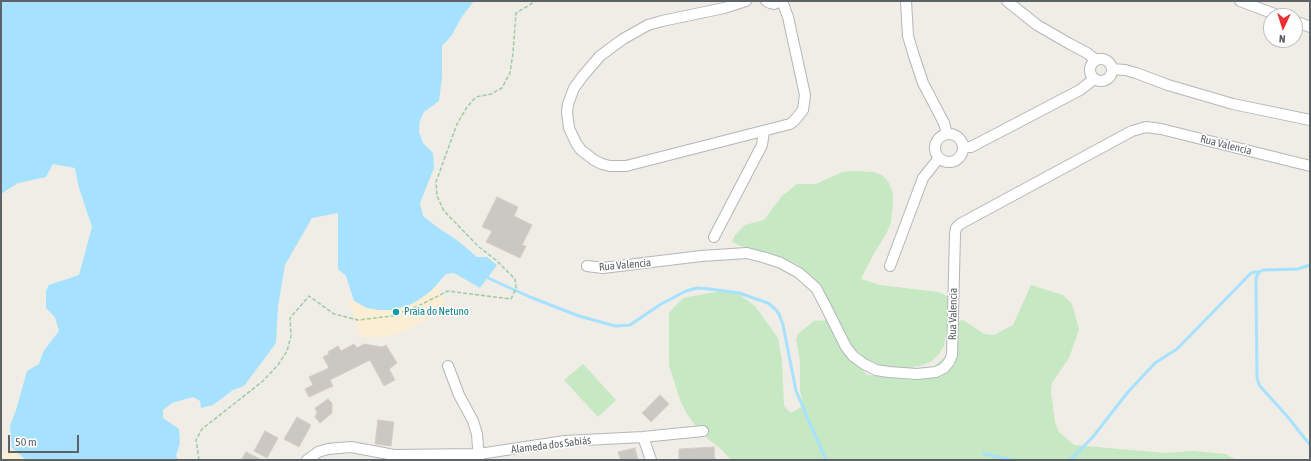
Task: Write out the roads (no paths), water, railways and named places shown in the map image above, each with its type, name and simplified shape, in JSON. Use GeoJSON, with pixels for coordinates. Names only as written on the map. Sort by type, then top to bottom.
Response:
{"type":"FeatureCollection","features":[{"type":"Feature","properties":{"kind":"street"},"geometry":{"type":"LineString","coordinates":[[746,1],[724,8],[662,21],[648,26],[623,39],[600,56],[578,82],[569,100],[567,120],[572,136],[581,150],[594,160],[610,166],[626,166],[764,131],[790,124],[794,121],[803,110],[805,100],[789,25],[782,1],[774,4],[766,1]]}},
{"type":"Feature","properties":{"kind":"street"},"geometry":{"type":"LineString","coordinates":[[906,1],[908,36],[914,56],[923,83],[944,123],[948,134]]}},
{"type":"Feature","properties":{"kind":"street"},"geometry":{"type":"LineString","coordinates":[[1007,1],[1038,25],[1087,53],[1096,60],[1105,60],[1111,65],[1112,69],[1112,74],[1106,80],[1102,81],[1094,78],[1090,71],[1096,60]]}},
{"type":"Feature","properties":{"kind":"street"},"geometry":{"type":"LineString","coordinates":[[1240,1],[1263,10]]}},
{"type":"Feature","properties":{"kind":"street"},"geometry":{"type":"LineString","coordinates":[[1112,69],[1136,73],[1168,85],[1232,104],[1310,120]]}},
{"type":"Feature","properties":{"kind":"street"},"geometry":{"type":"LineString","coordinates":[[963,147],[971,147],[1080,90],[1094,78]]}},
{"type":"Feature","properties":{"kind":"street","name":"Rua Valencia"},"geometry":{"type":"LineString","coordinates":[[586,266],[603,268],[702,256],[747,253],[766,258],[781,263],[799,274],[816,288],[846,347],[853,356],[864,364],[876,370],[889,372],[917,374],[936,372],[944,368],[949,362],[952,354],[955,234],[956,228],[960,224],[1132,132],[1146,127],[1161,129],[1310,166]]}},
{"type":"Feature","properties":{"kind":"street"},"geometry":{"type":"LineString","coordinates":[[714,237],[762,145],[764,131]]}},
{"type":"Feature","properties":{"kind":"street"},"geometry":{"type":"LineString","coordinates":[[948,134],[958,137],[963,147],[959,157],[950,162],[939,158],[936,154],[935,144],[942,135],[948,134]]}},
{"type":"Feature","properties":{"kind":"street"},"geometry":{"type":"LineString","coordinates":[[890,266],[923,178],[939,158]]}},
{"type":"Feature","properties":{"kind":"street"},"geometry":{"type":"LineString","coordinates":[[448,366],[459,395],[475,428],[479,457]]}},
{"type":"Feature","properties":{"kind":"street","name":"Alameda dos Sabiás"},"geometry":{"type":"LineString","coordinates":[[307,460],[318,452],[328,449],[351,447],[394,455],[479,457],[565,441],[643,437],[703,431]]}},
{"type":"Feature","properties":{"kind":"street"},"geometry":{"type":"LineString","coordinates":[[643,437],[651,460]]}},
{"type":"Feature","properties":{"kind":"water"},"geometry":{"type":"Polygon","coordinates":[[[1,1],[474,1],[461,18],[452,35],[442,46],[442,77],[439,101],[424,112],[420,120],[419,132],[423,143],[433,153],[434,168],[420,203],[423,216],[457,240],[477,257],[487,257],[497,265],[480,288],[454,273],[446,274],[431,291],[409,305],[392,310],[367,308],[354,301],[346,276],[338,269],[338,213],[312,218],[285,265],[278,306],[276,343],[244,386],[233,390],[213,405],[201,408],[200,401],[193,397],[172,403],[163,410],[163,418],[179,429],[180,443],[176,455],[178,460],[26,460],[12,448],[10,426],[27,371],[39,364],[43,352],[59,331],[55,317],[46,308],[46,291],[49,285],[79,275],[92,227],[79,188],[75,168],[53,164],[46,177],[18,183],[1,194],[1,1]]]}},
{"type":"Feature","properties":{"kind":"waterway"},"geometry":{"type":"LineString","coordinates":[[1070,460],[1092,438],[1128,392],[1155,363],[1177,349],[1251,273],[1263,270],[1298,269],[1310,265]]}},
{"type":"Feature","properties":{"kind":"waterway"},"geometry":{"type":"LineString","coordinates":[[1259,272],[1256,278],[1257,377],[1259,385],[1287,416],[1310,445]]}},
{"type":"Feature","properties":{"kind":"waterway"},"geometry":{"type":"LineString","coordinates":[[488,278],[530,297],[579,316],[615,326],[630,325],[661,304],[686,291],[697,288],[739,293],[768,303],[779,314],[783,325],[796,391],[826,460]]}},
{"type":"Feature","properties":{"kind":"waterway"},"geometry":{"type":"LineString","coordinates":[[984,454],[1013,460]]}},
{"type":"Feature","properties":{"kind":"place","name":"Praia do Netuno"},"geometry":{"type":"Point","coordinates":[396,312]}}]}
